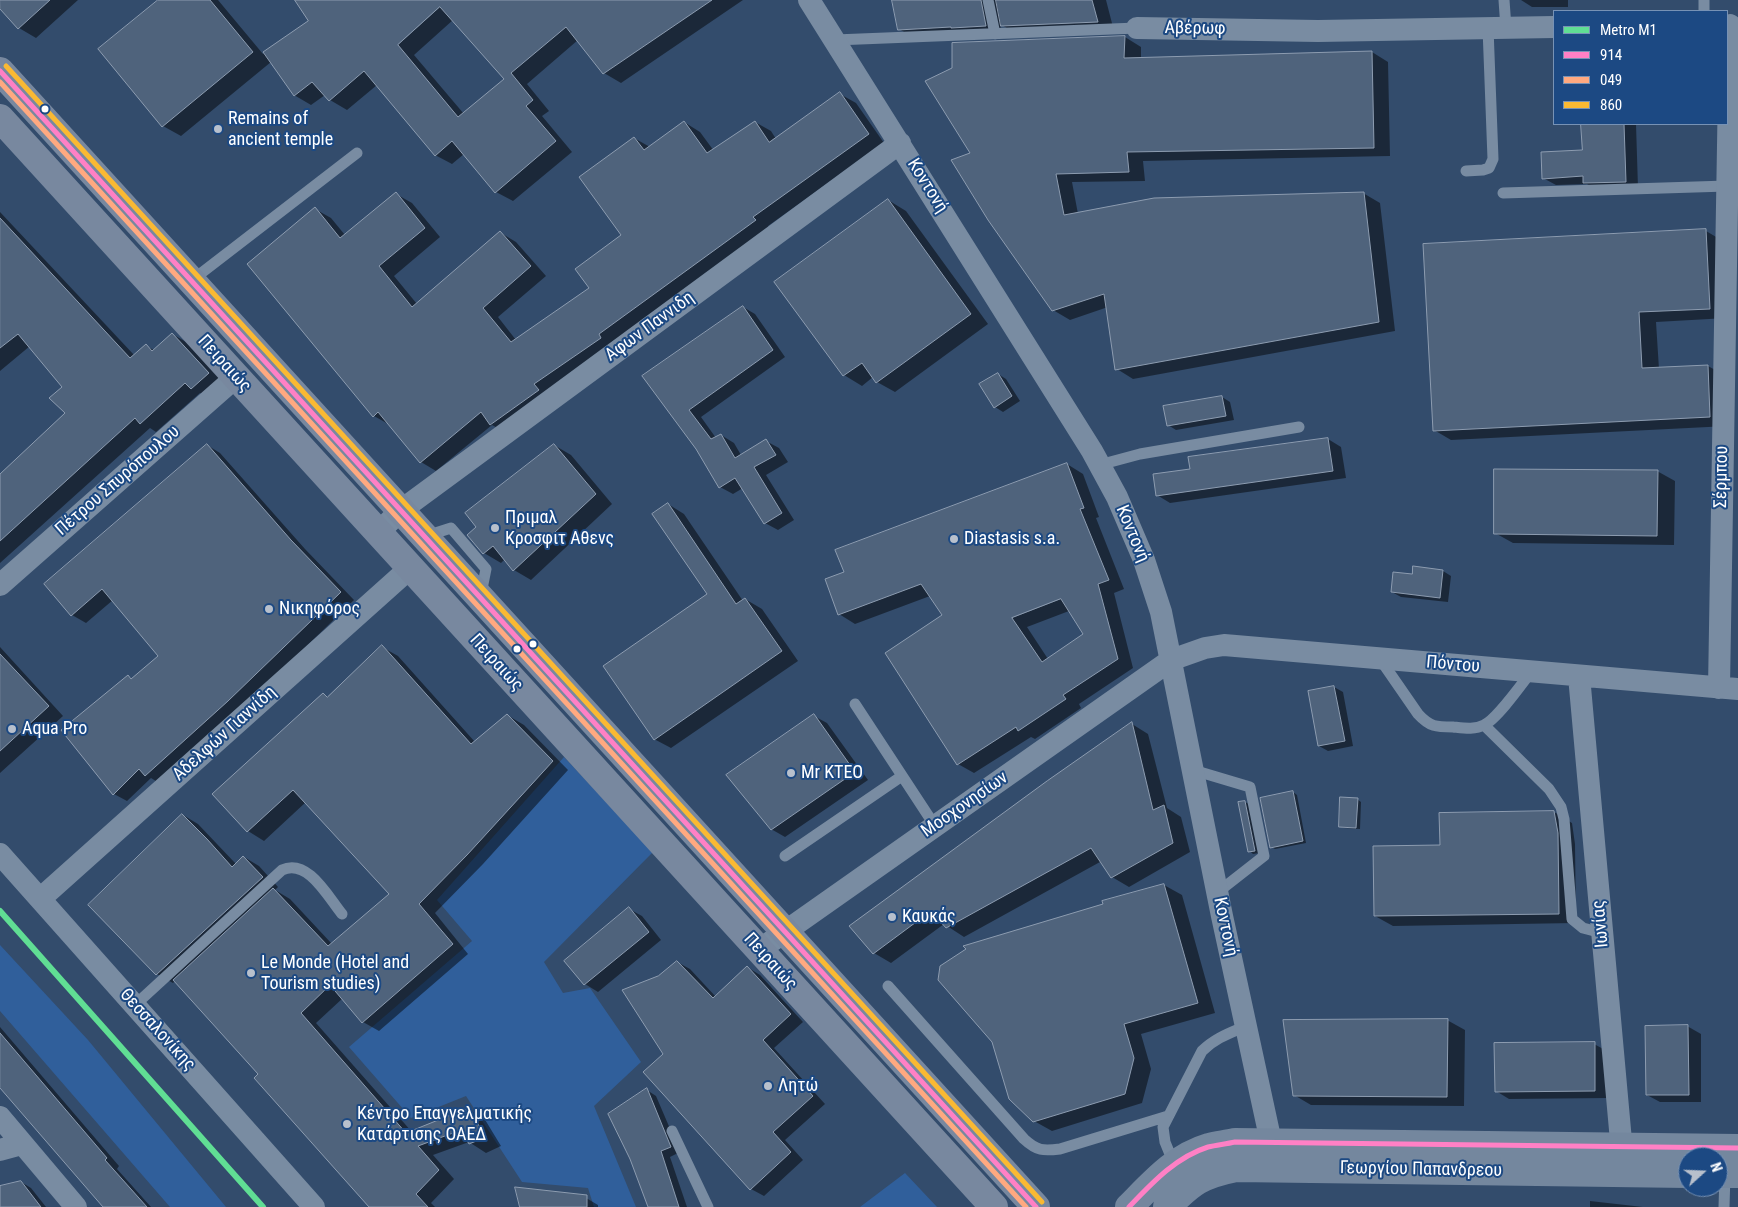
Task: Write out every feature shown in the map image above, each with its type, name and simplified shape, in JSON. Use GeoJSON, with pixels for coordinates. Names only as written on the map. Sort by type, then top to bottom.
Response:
{"type":"FeatureCollection","features":[{"type":"Feature","properties":{"kind":"main road","name":"Πειραιώς"},"geometry":{"type":"LineString","coordinates":[[0,71],[1036,1207]]}},
{"type":"Feature","properties":{"kind":"main road","name":"Πειραιώς"},"geometry":{"type":"LineString","coordinates":[[0,118],[994,1207]]}},
{"type":"Feature","properties":{"kind":"street","name":"Κοντονή"},"geometry":{"type":"LineString","coordinates":[[809,0],[1100,465],[1144,560],[1161,612],[1271,1142]]}},
{"type":"Feature","properties":{"kind":"street","name":"Σέρμπου"},"geometry":{"type":"LineString","coordinates":[[1732,25],[1733,120],[1727,186],[1729,589],[1733,690]]}},
{"type":"Feature","properties":{"kind":"street","name":"Αβέρωφ"},"geometry":{"type":"LineString","coordinates":[[1137,28],[1318,31],[1553,27]]}},
{"type":"Feature","properties":{"kind":"street","name":"Αφων Παννιδη"},"geometry":{"type":"LineString","coordinates":[[378,533],[400,511],[900,143]]}},
{"type":"Feature","properties":{"kind":"street","name":"Πέτρου Σπυρόπουλου"},"geometry":{"type":"LineString","coordinates":[[0,585],[236,377]]}},
{"type":"Feature","properties":{"kind":"street","name":"Αδελφών Γιαννίδη"},"geometry":{"type":"LineString","coordinates":[[40,899],[410,568]]}},
{"type":"Feature","properties":{"kind":"street","name":"Πόντου"},"geometry":{"type":"LineString","coordinates":[[1171,660],[1205,648],[1224,645],[1733,690]]}},
{"type":"Feature","properties":{"kind":"street","name":"Μοσχονησίων"},"geometry":{"type":"LineString","coordinates":[[759,950],[1171,660]]}},
{"type":"Feature","properties":{"kind":"street","name":"Ιωνίας"},"geometry":{"type":"LineString","coordinates":[[1579,676],[1623,1160]]}},
{"type":"Feature","properties":{"kind":"street","name":"Θεσσαλονίκης"},"geometry":{"type":"LineString","coordinates":[[0,854],[314,1207]]}},
{"type":"Feature","properties":{"kind":"street"},"geometry":{"type":"LineString","coordinates":[[0,1118],[76,1207]]}},
{"type":"Feature","properties":{"kind":"street","name":"Γεωργίου Παπανδρεου"},"geometry":{"type":"LineString","coordinates":[[1130,1207],[1174,1164],[1192,1153],[1209,1147],[1235,1142],[1271,1142],[1623,1160],[1678,1172]]}},
{"type":"Feature","properties":{"kind":"street"},"geometry":{"type":"LineString","coordinates":[[0,1150],[22,1144]]}},
{"type":"Feature","properties":{"kind":"street","name":"Γεωργίου Παπανδρεου"},"geometry":{"type":"LineString","coordinates":[[1167,1207],[1184,1190],[1200,1178],[1236,1168],[1623,1160],[1738,1148]]}},
{"type":"Feature","properties":{"kind":"lane"},"geometry":{"type":"LineString","coordinates":[[988,0],[995,34]]}},
{"type":"Feature","properties":{"kind":"lane"},"geometry":{"type":"LineString","coordinates":[[1466,171],[1489,168],[1493,159],[1497,28],[1504,0]]}},
{"type":"Feature","properties":{"kind":"lane","name":"Αβέρωφ"},"geometry":{"type":"LineString","coordinates":[[835,40],[1137,28]]}},
{"type":"Feature","properties":{"kind":"lane"},"geometry":{"type":"LineString","coordinates":[[191,281],[357,154]]}},
{"type":"Feature","properties":{"kind":"lane"},"geometry":{"type":"LineString","coordinates":[[1502,193],[1727,186]]}},
{"type":"Feature","properties":{"kind":"lane"},"geometry":{"type":"LineString","coordinates":[[1100,465],[1140,454],[1299,427]]}},
{"type":"Feature","properties":{"kind":"lane"},"geometry":{"type":"LineString","coordinates":[[1380,659],[1424,721],[1434,727],[1474,728],[1484,725],[1492,719],[1531,672]]}},
{"type":"Feature","properties":{"kind":"lane"},"geometry":{"type":"LineString","coordinates":[[856,704],[935,826]]}},
{"type":"Feature","properties":{"kind":"lane"},"geometry":{"type":"LineString","coordinates":[[1484,725],[1549,789],[1561,807],[1564,819],[1572,919],[1583,928],[1602,933]]}},
{"type":"Feature","properties":{"kind":"lane"},"geometry":{"type":"LineString","coordinates":[[1193,770],[1250,787],[1264,856],[1218,892]]}},
{"type":"Feature","properties":{"kind":"lane"},"geometry":{"type":"LineString","coordinates":[[785,856],[902,776]]}},
{"type":"Feature","properties":{"kind":"lane"},"geometry":{"type":"LineString","coordinates":[[135,1006],[282,870],[289,866],[308,872],[342,914]]}},
{"type":"Feature","properties":{"kind":"lane"},"geometry":{"type":"LineString","coordinates":[[888,986],[1033,1148],[1046,1151],[1060,1149],[1168,1116]]}},
{"type":"Feature","properties":{"kind":"lane"},"geometry":{"type":"LineString","coordinates":[[1174,1164],[1163,1135],[1163,1127],[1168,1116],[1202,1051],[1220,1037],[1246,1026]]}},
{"type":"Feature","properties":{"kind":"lane"},"geometry":{"type":"LineString","coordinates":[[672,1131],[708,1207]]}},
{"type":"Feature","properties":{"kind":"shaded area"},"geometry":{"type":"Polygon","coordinates":[[[564,757],[653,852],[544,962],[563,993],[590,988],[641,1062],[594,1106],[636,1207],[594,1207],[588,1188],[522,1182],[466,1096],[411,1118],[349,1047],[472,941],[437,900],[564,757]]]}},
{"type":"Feature","properties":{"kind":"shaded area"},"geometry":{"type":"Polygon","coordinates":[[[0,945],[88,1040],[226,1207],[170,1207],[0,1011],[0,945]]]}},
{"type":"Feature","properties":{"kind":"shaded area"},"geometry":{"type":"Polygon","coordinates":[[[905,1173],[937,1207],[860,1207],[905,1173]]]}},
{"type":"Feature","properties":{"kind":"building"},"geometry":{"type":"Polygon","coordinates":[[[0,0],[50,0],[18,29],[0,9],[0,0]]]}},
{"type":"Feature","properties":{"kind":"building"},"geometry":{"type":"Polygon","coordinates":[[[158,0],[210,0],[253,52],[162,127],[98,49],[158,0]]]}},
{"type":"Feature","properties":{"kind":"building"},"geometry":{"type":"Polygon","coordinates":[[[295,0],[712,0],[603,74],[566,27],[511,73],[533,100],[526,106],[556,141],[495,193],[452,141],[435,156],[364,71],[329,101],[312,82],[294,96],[263,52],[308,21],[295,0]],[[440,7],[398,45],[458,117],[504,79],[440,7]]]}},
{"type":"Feature","properties":{"kind":"building"},"geometry":{"type":"Polygon","coordinates":[[[892,0],[981,0],[986,26],[898,30],[892,0]]]}},
{"type":"Feature","properties":{"kind":"building"},"geometry":{"type":"Polygon","coordinates":[[[996,0],[1092,0],[1098,22],[1001,26],[996,0]]]}},
{"type":"Feature","properties":{"kind":"building"},"geometry":{"type":"Polygon","coordinates":[[[1125,36],[1124,58],[1372,51],[1374,148],[1127,152],[1129,172],[1056,174],[1064,215],[1154,198],[1364,192],[1379,322],[1115,370],[1104,294],[1052,311],[988,220],[951,160],[970,153],[925,81],[952,68],[952,43],[1125,36]]]}},
{"type":"Feature","properties":{"kind":"building"},"geometry":{"type":"Polygon","coordinates":[[[840,92],[869,134],[753,217],[756,220],[599,334],[601,338],[534,384],[539,390],[490,425],[481,412],[420,463],[378,412],[373,417],[247,264],[315,207],[340,238],[396,192],[425,228],[379,266],[412,307],[500,231],[531,266],[483,308],[511,342],[589,288],[575,269],[621,235],[579,177],[634,137],[644,150],[684,121],[707,153],[755,121],[769,142],[840,92]]]}},
{"type":"Feature","properties":{"kind":"building"},"geometry":{"type":"Polygon","coordinates":[[[1581,125],[1624,125],[1626,182],[1583,183],[1583,176],[1542,179],[1541,152],[1582,150],[1581,125]]]}},
{"type":"Feature","properties":{"kind":"building"},"geometry":{"type":"Polygon","coordinates":[[[888,199],[971,314],[876,383],[862,363],[843,376],[774,282],[888,199]]]}},
{"type":"Feature","properties":{"kind":"building"},"geometry":{"type":"Polygon","coordinates":[[[0,218],[130,358],[146,344],[152,351],[172,333],[209,373],[191,389],[185,383],[140,424],[135,418],[0,541],[0,474],[65,413],[49,398],[62,387],[18,334],[0,348],[0,218]]]}},
{"type":"Feature","properties":{"kind":"building"},"geometry":{"type":"Polygon","coordinates":[[[1706,229],[1710,309],[1639,312],[1642,368],[1708,365],[1710,417],[1433,431],[1423,244],[1706,229]]]}},
{"type":"Feature","properties":{"kind":"building"},"geometry":{"type":"Polygon","coordinates":[[[743,306],[773,350],[689,410],[711,439],[721,434],[735,458],[766,439],[776,455],[754,467],[782,513],[764,524],[735,478],[719,488],[696,449],[642,376],[743,306]]]}},
{"type":"Feature","properties":{"kind":"building"},"geometry":{"type":"Polygon","coordinates":[[[998,373],[1012,396],[994,408],[979,384],[998,373]]]}},
{"type":"Feature","properties":{"kind":"building"},"geometry":{"type":"Polygon","coordinates":[[[1222,396],[1226,416],[1167,426],[1163,406],[1222,396]]]}},
{"type":"Feature","properties":{"kind":"building"},"geometry":{"type":"Polygon","coordinates":[[[1328,438],[1333,471],[1156,496],[1153,474],[1190,469],[1188,457],[1328,438]]]}},
{"type":"Feature","properties":{"kind":"building"},"geometry":{"type":"Polygon","coordinates":[[[207,444],[291,540],[341,592],[228,701],[145,776],[139,769],[113,795],[61,730],[128,675],[131,679],[158,656],[102,589],[71,616],[44,584],[207,444]]]}},
{"type":"Feature","properties":{"kind":"building"},"geometry":{"type":"Polygon","coordinates":[[[554,444],[596,494],[513,571],[493,546],[483,554],[467,535],[476,527],[465,513],[554,444]]]}},
{"type":"Feature","properties":{"kind":"building"},"geometry":{"type":"Polygon","coordinates":[[[1067,463],[1084,508],[1080,509],[1109,580],[1098,584],[1118,659],[1063,695],[1066,699],[1018,731],[1016,727],[957,765],[885,653],[942,615],[921,584],[838,615],[825,579],[844,572],[835,550],[1067,463]],[[1061,599],[1012,618],[1042,662],[1083,634],[1061,599]]]}},
{"type":"Feature","properties":{"kind":"building"},"geometry":{"type":"Polygon","coordinates":[[[1494,469],[1658,470],[1657,536],[1494,534],[1494,469]]]}},
{"type":"Feature","properties":{"kind":"building"},"geometry":{"type":"Polygon","coordinates":[[[668,503],[736,604],[745,598],[782,651],[654,740],[603,666],[707,594],[652,514],[668,503]]]}},
{"type":"Feature","properties":{"kind":"building"},"geometry":{"type":"Polygon","coordinates":[[[1413,566],[1443,570],[1440,598],[1391,592],[1393,572],[1412,574],[1413,566]]]}},
{"type":"Feature","properties":{"kind":"building"},"geometry":{"type":"Polygon","coordinates":[[[382,645],[471,744],[507,714],[553,761],[467,855],[419,904],[453,944],[362,1023],[330,985],[301,1013],[406,1133],[468,1108],[486,1137],[469,1144],[461,1130],[418,1146],[439,1170],[416,1194],[428,1207],[369,1207],[254,1078],[258,1074],[173,980],[273,888],[328,946],[389,894],[293,790],[247,832],[212,794],[323,693],[327,697],[382,645]]]}},
{"type":"Feature","properties":{"kind":"building","name":"Aqua Pro"},"geometry":{"type":"Polygon","coordinates":[[[0,654],[49,706],[0,751],[0,654]]]}},
{"type":"Feature","properties":{"kind":"building"},"geometry":{"type":"Polygon","coordinates":[[[1334,686],[1345,741],[1318,746],[1308,691],[1334,686]]]}},
{"type":"Feature","properties":{"kind":"building","name":"Mr KTEO"},"geometry":{"type":"Polygon","coordinates":[[[814,714],[855,772],[771,830],[726,775],[814,714]]]}},
{"type":"Feature","properties":{"kind":"building"},"geometry":{"type":"Polygon","coordinates":[[[1132,722],[1153,810],[1164,805],[1173,843],[1111,878],[1091,848],[946,928],[931,911],[873,954],[849,926],[1047,781],[1132,722]]]}},
{"type":"Feature","properties":{"kind":"building"},"geometry":{"type":"Polygon","coordinates":[[[1293,791],[1303,841],[1270,848],[1260,798],[1293,791]]]}},
{"type":"Feature","properties":{"kind":"building"},"geometry":{"type":"Polygon","coordinates":[[[1340,797],[1358,798],[1356,828],[1339,827],[1340,797]]]}},
{"type":"Feature","properties":{"kind":"building"},"geometry":{"type":"Polygon","coordinates":[[[1245,801],[1255,851],[1248,852],[1238,802],[1245,801]]]}},
{"type":"Feature","properties":{"kind":"building"},"geometry":{"type":"Polygon","coordinates":[[[1554,811],[1558,833],[1559,914],[1374,916],[1373,846],[1440,845],[1439,813],[1554,811]]]}},
{"type":"Feature","properties":{"kind":"building"},"geometry":{"type":"Polygon","coordinates":[[[182,814],[232,867],[243,856],[263,877],[156,975],[88,905],[182,814]]]}},
{"type":"Feature","properties":{"kind":"building"},"geometry":{"type":"Polygon","coordinates":[[[1164,884],[1198,1003],[1124,1024],[1134,1058],[1125,1094],[1033,1122],[1009,1099],[992,1042],[938,980],[940,966],[966,949],[963,946],[1103,904],[1102,901],[1164,884]]]}},
{"type":"Feature","properties":{"kind":"building"},"geometry":{"type":"Polygon","coordinates":[[[629,907],[649,932],[584,985],[564,961],[629,907]]]}},
{"type":"Feature","properties":{"kind":"building"},"geometry":{"type":"Polygon","coordinates":[[[677,961],[713,998],[747,966],[791,1014],[763,1040],[813,1096],[773,1132],[791,1152],[750,1190],[643,1072],[663,1054],[622,990],[658,976],[677,961]]]}},
{"type":"Feature","properties":{"kind":"building"},"geometry":{"type":"Polygon","coordinates":[[[1448,1019],[1447,1097],[1293,1096],[1283,1020],[1448,1019]]]}},
{"type":"Feature","properties":{"kind":"building"},"geometry":{"type":"Polygon","coordinates":[[[1688,1025],[1689,1095],[1646,1095],[1645,1026],[1688,1025]]]}},
{"type":"Feature","properties":{"kind":"building"},"geometry":{"type":"Polygon","coordinates":[[[0,1033],[107,1158],[105,1160],[147,1207],[103,1207],[0,1088],[0,1033]]]}},
{"type":"Feature","properties":{"kind":"building"},"geometry":{"type":"Polygon","coordinates":[[[1595,1042],[1595,1091],[1495,1092],[1494,1043],[1595,1042]]]}},
{"type":"Feature","properties":{"kind":"building"},"geometry":{"type":"Polygon","coordinates":[[[647,1088],[671,1147],[661,1151],[679,1207],[648,1207],[630,1159],[608,1114],[647,1088]]]}},
{"type":"Feature","properties":{"kind":"building"},"geometry":{"type":"Polygon","coordinates":[[[21,1181],[41,1207],[0,1207],[0,1186],[21,1181]]]}},
{"type":"Feature","properties":{"kind":"building"},"geometry":{"type":"Polygon","coordinates":[[[515,1187],[587,1195],[587,1207],[520,1207],[515,1187]]]}},
{"type":"Feature","properties":{"kind":"metro line","name":"Μ1"},"geometry":{"type":"LineString","coordinates":[[0,911],[263,1207]]}},
{"type":"Feature","properties":{"kind":"transit line","name":"860"},"geometry":{"type":"LineString","coordinates":[[6,66],[1042,1202]]}},
{"type":"Feature","properties":{"kind":"transit line","name":"914"},"geometry":{"type":"LineString","coordinates":[[0,71],[1036,1207]]}},
{"type":"Feature","properties":{"kind":"transit line","name":"049"},"geometry":{"type":"LineString","coordinates":[[0,82],[1026,1207]]}},
{"type":"Feature","properties":{"kind":"transit line","name":"914"},"geometry":{"type":"LineString","coordinates":[[1129,1207],[1165,1172],[1185,1157],[1208,1147],[1235,1142],[1738,1148]]}},
{"type":"Feature","properties":{"kind":"place","name":"Remains of ancient temple"},"geometry":{"type":"Point","coordinates":[218,129]}},
{"type":"Feature","properties":{"kind":"place","name":"Πριμαλ Κροσφιτ Αθενς"},"geometry":{"type":"Point","coordinates":[495,528]}},
{"type":"Feature","properties":{"kind":"place","name":"Diastasis s.a."},"geometry":{"type":"Point","coordinates":[954,539]}},
{"type":"Feature","properties":{"kind":"place","name":"Νικηφόρος"},"geometry":{"type":"Point","coordinates":[269,609]}},
{"type":"Feature","properties":{"kind":"place","name":"Aqua Pro"},"geometry":{"type":"Point","coordinates":[12,729]}},
{"type":"Feature","properties":{"kind":"place","name":"Mr KTEO"},"geometry":{"type":"Point","coordinates":[791,773]}},
{"type":"Feature","properties":{"kind":"place","name":"Καυκάς"},"geometry":{"type":"Point","coordinates":[892,917]}},
{"type":"Feature","properties":{"kind":"place","name":"Le Monde (Hotel and Tourism studies)"},"geometry":{"type":"Point","coordinates":[251,973]}},
{"type":"Feature","properties":{"kind":"place","name":"Λητώ"},"geometry":{"type":"Point","coordinates":[768,1086]}},
{"type":"Feature","properties":{"kind":"place","name":"Κέντρο Επαγγελματικής Κατάρτισης ΟΑΕΔ"},"geometry":{"type":"Point","coordinates":[347,1124]}}]}
